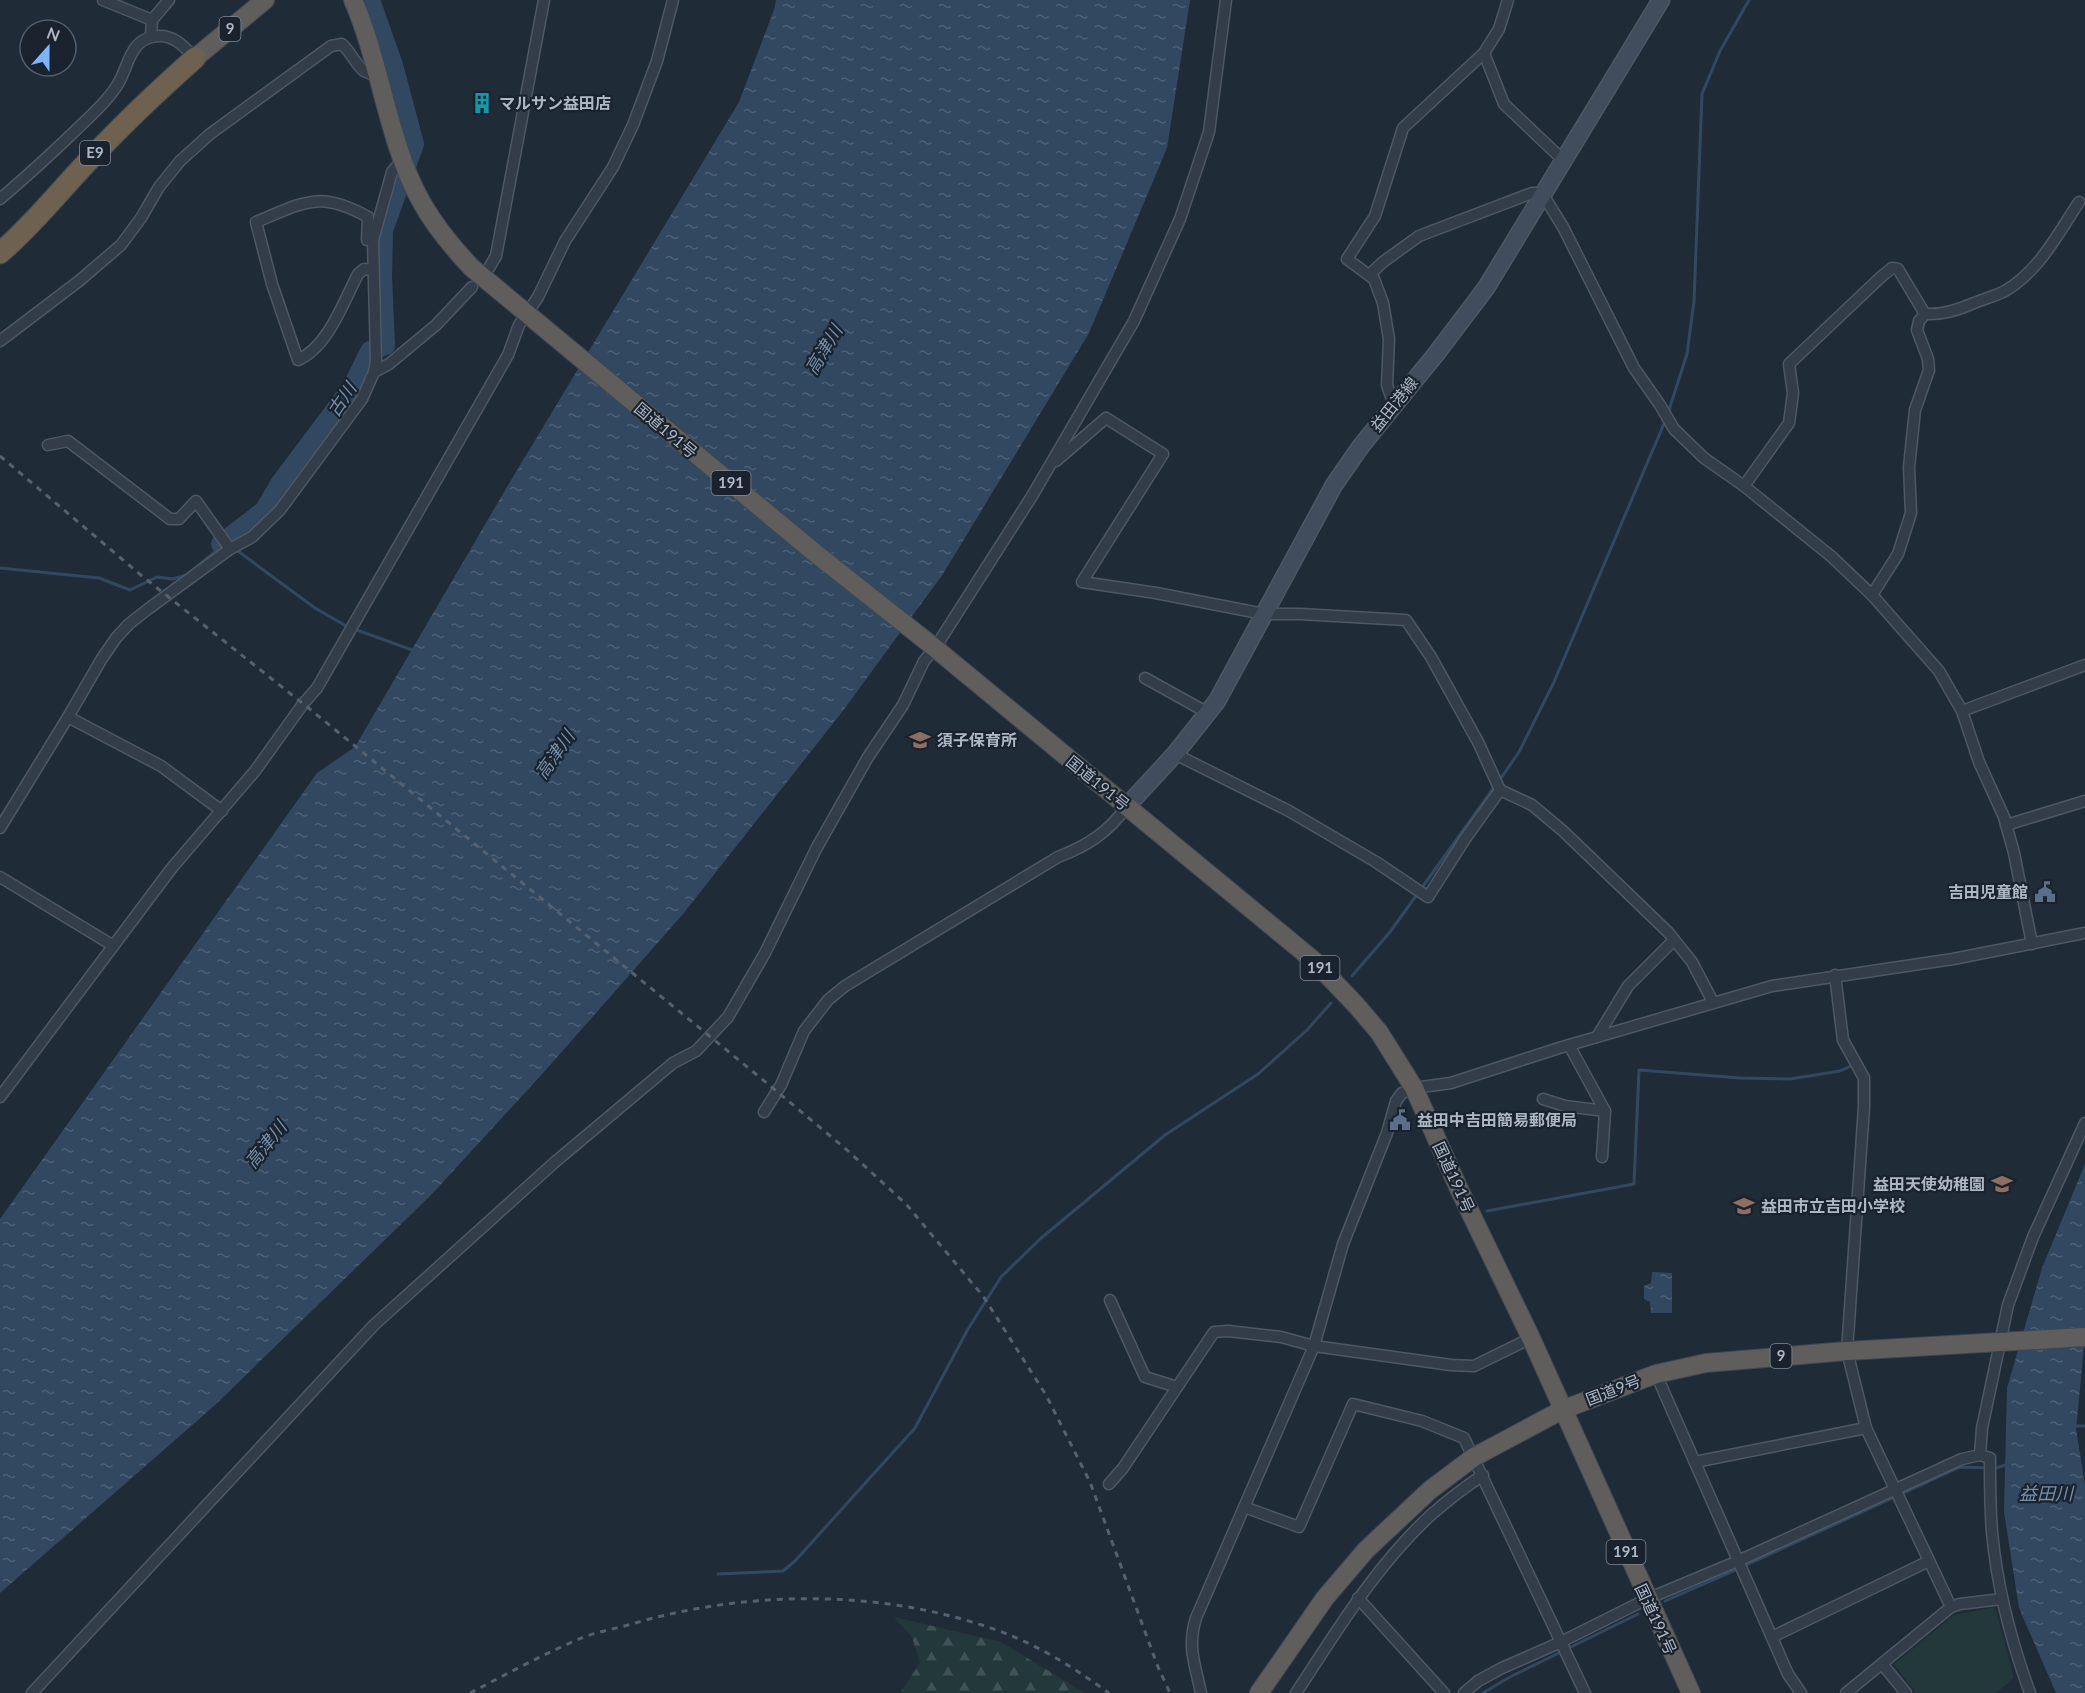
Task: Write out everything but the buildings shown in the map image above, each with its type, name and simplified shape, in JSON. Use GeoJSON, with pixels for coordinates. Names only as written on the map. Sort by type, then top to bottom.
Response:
{"type":"FeatureCollection","features":[{"type":"Feature","properties":{"kind":"highway","name":"9"},"geometry":{"type":"LineString","coordinates":[[191,54],[248,0]]}},
{"type":"Feature","properties":{"kind":"highway","name":"9"},"geometry":{"type":"LineString","coordinates":[[191,54],[265,0]]}},
{"type":"Feature","properties":{"kind":"highway","name":"国道191号"},"geometry":{"type":"LineString","coordinates":[[353,0],[373,53],[402,160],[421,202],[443,237],[472,268],[815,553],[932,646],[1313,960],[1379,1032],[1414,1088],[1531,1338],[1691,1693]]}},
{"type":"Feature","properties":{"kind":"highway","name":"E9"},"geometry":{"type":"LineString","coordinates":[[0,241],[47,194],[139,93],[191,54]]}},
{"type":"Feature","properties":{"kind":"highway","name":"E9"},"geometry":{"type":"LineString","coordinates":[[0,253],[191,54]]}},
{"type":"Feature","properties":{"kind":"highway","name":"国道9号"},"geometry":{"type":"LineString","coordinates":[[1258,1693],[1325,1598],[1366,1550],[1430,1490],[1474,1457],[1562,1410],[1656,1374],[1706,1362],[2085,1336]]}},
{"type":"Feature","properties":{"kind":"main road","name":"益田港線"},"geometry":{"type":"LineString","coordinates":[[1127,806],[1175,754],[1217,701],[1334,485],[1361,446],[1486,288],[1661,0]]}},
{"type":"Feature","properties":{"kind":"street"},"geometry":{"type":"LineString","coordinates":[[103,0],[152,20]]}},
{"type":"Feature","properties":{"kind":"street"},"geometry":{"type":"LineString","coordinates":[[151,37],[152,20],[169,0]]}},
{"type":"Feature","properties":{"kind":"street"},"geometry":{"type":"LineString","coordinates":[[489,268],[496,256],[544,0]]}},
{"type":"Feature","properties":{"kind":"street"},"geometry":{"type":"LineString","coordinates":[[0,1097],[112,945],[171,869],[255,771],[317,688],[508,355],[519,325],[530,316],[565,241],[614,166],[633,125],[657,61],[673,0]]}},
{"type":"Feature","properties":{"kind":"street"},"geometry":{"type":"LineString","coordinates":[[32,1693],[374,1325],[555,1162],[673,1063],[696,1051],[728,1017],[765,953],[828,829],[868,757],[903,705],[932,646],[1049,467],[1134,321],[1180,219],[1209,132],[1226,0]]}},
{"type":"Feature","properties":{"kind":"street"},"geometry":{"type":"LineString","coordinates":[[1394,405],[1387,385],[1389,339],[1383,303],[1374,279],[1347,258],[1375,216],[1403,128],[1484,53],[1499,29],[1508,0]]}},
{"type":"Feature","properties":{"kind":"street"},"geometry":{"type":"LineString","coordinates":[[0,199],[98,109],[123,76],[138,43],[151,37],[172,38],[191,54]]}},
{"type":"Feature","properties":{"kind":"street"},"geometry":{"type":"LineString","coordinates":[[0,341],[79,281],[121,245],[141,218],[159,187],[187,154],[210,134],[331,45],[342,44],[351,52],[364,71],[379,77]]}},
{"type":"Feature","properties":{"kind":"street"},"geometry":{"type":"LineString","coordinates":[[1484,53],[1504,104],[1563,160]]}},
{"type":"Feature","properties":{"kind":"street"},"geometry":{"type":"LineString","coordinates":[[0,828],[101,660],[129,624],[230,549],[252,537],[280,510],[362,399],[374,372],[376,344],[373,240],[392,172],[402,160]]}},
{"type":"Feature","properties":{"kind":"street"},"geometry":{"type":"LineString","coordinates":[[1369,275],[1419,236],[1532,193],[1542,193],[1563,227],[1634,368],[1674,429],[1704,458],[1744,486],[1832,557],[1872,595],[1939,671],[1962,711],[1979,762],[2006,825],[2032,944]]}},
{"type":"Feature","properties":{"kind":"street"},"geometry":{"type":"LineString","coordinates":[[373,240],[367,240],[368,217],[346,205],[321,200],[300,204],[256,222],[272,284],[298,360],[304,358],[323,340],[358,274],[364,270],[373,270]]}},
{"type":"Feature","properties":{"kind":"street"},"geometry":{"type":"LineString","coordinates":[[1925,314],[1939,315],[2005,291],[2027,274],[2044,256],[2079,202]]}},
{"type":"Feature","properties":{"kind":"street"},"geometry":{"type":"LineString","coordinates":[[1744,486],[1789,423],[1793,393],[1789,364],[1892,267],[1898,269],[1925,314]]}},
{"type":"Feature","properties":{"kind":"street"},"geometry":{"type":"LineString","coordinates":[[374,372],[389,364],[436,325],[472,286]]}},
{"type":"Feature","properties":{"kind":"street"},"geometry":{"type":"LineString","coordinates":[[1872,595],[1899,555],[1911,513],[1909,467],[1915,410],[1929,370],[1928,359],[1917,330],[1919,321],[1925,314]]}},
{"type":"Feature","properties":{"kind":"street"},"geometry":{"type":"LineString","coordinates":[[1049,467],[1106,418],[1163,454],[1082,582],[1156,593],[1264,614],[1406,620],[1431,657],[1478,742],[1500,790],[1532,805],[1563,831],[1674,940],[1692,962],[1713,1002]]}},
{"type":"Feature","properties":{"kind":"street"},"geometry":{"type":"LineString","coordinates":[[48,445],[68,441],[171,519],[178,519],[196,501],[230,549]]}},
{"type":"Feature","properties":{"kind":"street"},"geometry":{"type":"LineString","coordinates":[[1962,711],[2085,665]]}},
{"type":"Feature","properties":{"kind":"street"},"geometry":{"type":"LineString","coordinates":[[1145,678],[1208,713]]}},
{"type":"Feature","properties":{"kind":"street"},"geometry":{"type":"LineString","coordinates":[[68,717],[161,766],[222,811]]}},
{"type":"Feature","properties":{"kind":"street"},"geometry":{"type":"LineString","coordinates":[[1175,754],[1289,811],[1376,862],[1428,897],[1500,790]]}},
{"type":"Feature","properties":{"kind":"street"},"geometry":{"type":"LineString","coordinates":[[2006,825],[2085,801]]}},
{"type":"Feature","properties":{"kind":"street"},"geometry":{"type":"LineString","coordinates":[[764,1112],[786,1076],[804,1031],[828,1000],[845,986],[1058,857],[1080,849],[1114,824],[1127,806]]}},
{"type":"Feature","properties":{"kind":"street"},"geometry":{"type":"LineString","coordinates":[[0,877],[112,945]]}},
{"type":"Feature","properties":{"kind":"street"},"geometry":{"type":"LineString","coordinates":[[1201,1693],[1190,1646],[1192,1632],[1314,1346],[1343,1244],[1387,1133],[1396,1101],[1402,1093],[1414,1088],[1451,1083],[1569,1045],[1772,986],[1953,958],[2085,933]]}},
{"type":"Feature","properties":{"kind":"street"},"geometry":{"type":"LineString","coordinates":[[1597,1037],[1628,986],[1674,940]]}},
{"type":"Feature","properties":{"kind":"street"},"geometry":{"type":"LineString","coordinates":[[1835,975],[1843,1040],[1864,1078],[1864,1107],[1847,1351],[1866,1428],[1951,1607]]}},
{"type":"Feature","properties":{"kind":"street"},"geometry":{"type":"LineString","coordinates":[[1569,1045],[1605,1111],[1602,1157]]}},
{"type":"Feature","properties":{"kind":"street"},"geometry":{"type":"LineString","coordinates":[[1543,1099],[1565,1107],[1605,1111]]}},
{"type":"Feature","properties":{"kind":"street"},"geometry":{"type":"LineString","coordinates":[[1980,1455],[1982,1428],[2003,1341],[2008,1305],[2033,1237],[2085,1123]]}},
{"type":"Feature","properties":{"kind":"street"},"geometry":{"type":"LineString","coordinates":[[1110,1300],[1145,1377],[1177,1387]]}},
{"type":"Feature","properties":{"kind":"street"},"geometry":{"type":"LineString","coordinates":[[1109,1484],[1124,1468],[1214,1332],[1228,1331],[1281,1336],[1314,1346],[1451,1365],[1474,1366],[1531,1338]]}},
{"type":"Feature","properties":{"kind":"street"},"geometry":{"type":"LineString","coordinates":[[1656,1374],[1788,1674],[1801,1693]]}},
{"type":"Feature","properties":{"kind":"street"},"geometry":{"type":"LineString","coordinates":[[1244,1507],[1299,1527],[1353,1404],[1422,1421],[1464,1438],[1585,1693]]}},
{"type":"Feature","properties":{"kind":"street"},"geometry":{"type":"LineString","coordinates":[[1695,1462],[1866,1428]]}},
{"type":"Feature","properties":{"kind":"street"},"geometry":{"type":"LineString","coordinates":[[1464,1693],[1478,1681],[1502,1668],[1561,1642],[1647,1599],[1738,1561],[1962,1459],[1980,1455],[1990,1458],[1992,1531],[2002,1599],[2030,1693]]}},
{"type":"Feature","properties":{"kind":"street"},"geometry":{"type":"LineString","coordinates":[[1296,1693],[1358,1598],[1395,1552],[1431,1515],[1483,1475]]}},
{"type":"Feature","properties":{"kind":"street"},"geometry":{"type":"LineString","coordinates":[[1772,1637],[1929,1561]]}},
{"type":"Feature","properties":{"kind":"street"},"geometry":{"type":"LineString","coordinates":[[1358,1598],[1444,1693]]}},
{"type":"Feature","properties":{"kind":"street"},"geometry":{"type":"LineString","coordinates":[[1846,1693],[1951,1607],[2002,1599]]}},
{"type":"Feature","properties":{"kind":"street"},"geometry":{"type":"LineString","coordinates":[[1882,1664],[1906,1693]]}},
{"type":"Feature","properties":{"kind":"green space"},"geometry":{"type":"Polygon","coordinates":[[[1995,1607],[2014,1678],[1996,1693],[1916,1693],[1894,1664],[1954,1615],[1995,1607]]]}},
{"type":"Feature","properties":{"kind":"green space"},"geometry":{"type":"Polygon","coordinates":[[[894,1617],[1001,1642],[1085,1693],[900,1693],[920,1663],[912,1637],[894,1617]]]}},
{"type":"Feature","properties":{"kind":"water","name":"高津川"},"geometry":{"type":"Polygon","coordinates":[[[776,0],[1190,0],[1167,148],[1089,333],[943,574],[842,712],[683,914],[544,1072],[432,1194],[214,1406],[0,1593],[0,1219],[317,773],[355,747],[504,492],[739,102],[776,0]]]}},
{"type":"Feature","properties":{"kind":"water","name":"益田川"},"geometry":{"type":"Polygon","coordinates":[[[2085,1164],[2085,1336],[2076,1429],[2085,1485],[2085,1693],[2056,1693],[2019,1608],[2004,1512],[2007,1388],[2042,1268],[2085,1164]]]}},
{"type":"Feature","properties":{"kind":"water"},"geometry":{"type":"Polygon","coordinates":[[[1652,1272],[1672,1273],[1672,1313],[1651,1313],[1650,1302],[1644,1299],[1644,1286],[1651,1283],[1652,1272]]]}},
{"type":"Feature","properties":{"kind":"waterway","name":"古川"},"geometry":{"type":"LineString","coordinates":[[221,544],[264,511],[280,484],[352,388],[370,351],[385,345],[383,230],[414,144],[393,65],[370,0]]}},
{"type":"Feature","properties":{"kind":"waterway"},"geometry":{"type":"LineString","coordinates":[[1668,413],[1687,354],[1694,301],[1702,94],[1720,51],[1749,0]]}},
{"type":"Feature","properties":{"kind":"waterway"},"geometry":{"type":"LineString","coordinates":[[1499,781],[1519,752],[1554,682],[1666,419]]}},
{"type":"Feature","properties":{"kind":"waterway","name":"古川"},"geometry":{"type":"LineString","coordinates":[[0,568],[99,578],[130,590],[157,577],[172,579],[187,575],[223,545]]}},
{"type":"Feature","properties":{"kind":"waterway"},"geometry":{"type":"LineString","coordinates":[[235,549],[315,608],[348,627]]}},
{"type":"Feature","properties":{"kind":"waterway"},"geometry":{"type":"LineString","coordinates":[[354,629],[415,651]]}},
{"type":"Feature","properties":{"kind":"waterway"},"geometry":{"type":"LineString","coordinates":[[1352,976],[1390,932],[1495,786]]}},
{"type":"Feature","properties":{"kind":"waterway"},"geometry":{"type":"LineString","coordinates":[[718,1574],[783,1571],[795,1561],[915,1428],[968,1329],[1001,1277],[1040,1239],[1165,1135],[1258,1074],[1307,1030],[1331,1003]]}},
{"type":"Feature","properties":{"kind":"waterway"},"geometry":{"type":"LineString","coordinates":[[1487,1211],[1634,1184],[1639,1070],[1740,1078],[1790,1079],[1840,1071],[1853,1065]]}},
{"type":"Feature","properties":{"kind":"waterway"},"geometry":{"type":"LineString","coordinates":[[2075,1426],[2085,1426]]}},
{"type":"Feature","properties":{"kind":"waterway"},"geometry":{"type":"LineString","coordinates":[[1744,1566],[1960,1467],[1996,1468],[2009,1464]]}},
{"type":"Feature","properties":{"kind":"waterway"},"geometry":{"type":"LineString","coordinates":[[1665,1601],[1738,1569]]}},
{"type":"Feature","properties":{"kind":"waterway"},"geometry":{"type":"LineString","coordinates":[[1483,1693],[1508,1678],[1638,1614]]}},
{"type":"Feature","properties":{"kind":"railway"},"geometry":{"type":"LineString","coordinates":[[0,456],[142,576],[311,710],[768,1084],[847,1150],[906,1204],[983,1296],[1046,1395],[1090,1482],[1158,1667],[1170,1693]]}},
{"type":"Feature","properties":{"kind":"railway"},"geometry":{"type":"LineString","coordinates":[[470,1693],[555,1650],[600,1632],[674,1613],[722,1605],[770,1600],[818,1599],[867,1601],[915,1608],[962,1619],[1034,1646],[1109,1693]]}},
{"type":"Feature","properties":{"kind":"place","name":"マルサン益田店"},"geometry":{"type":"Point","coordinates":[482,103]}},
{"type":"Feature","properties":{"kind":"place","name":"須子保育所"},"geometry":{"type":"Point","coordinates":[920,740]}},
{"type":"Feature","properties":{"kind":"place","name":"吉田児童館"},"geometry":{"type":"Point","coordinates":[2045,892]}},
{"type":"Feature","properties":{"kind":"place","name":"益田中吉田簡易郵便局"},"geometry":{"type":"Point","coordinates":[1400,1120]}},
{"type":"Feature","properties":{"kind":"place","name":"益田天使幼稚園"},"geometry":{"type":"Point","coordinates":[2002,1184]}},
{"type":"Feature","properties":{"kind":"place","name":"益田市立吉田小学校"},"geometry":{"type":"Point","coordinates":[1744,1206]}}]}
